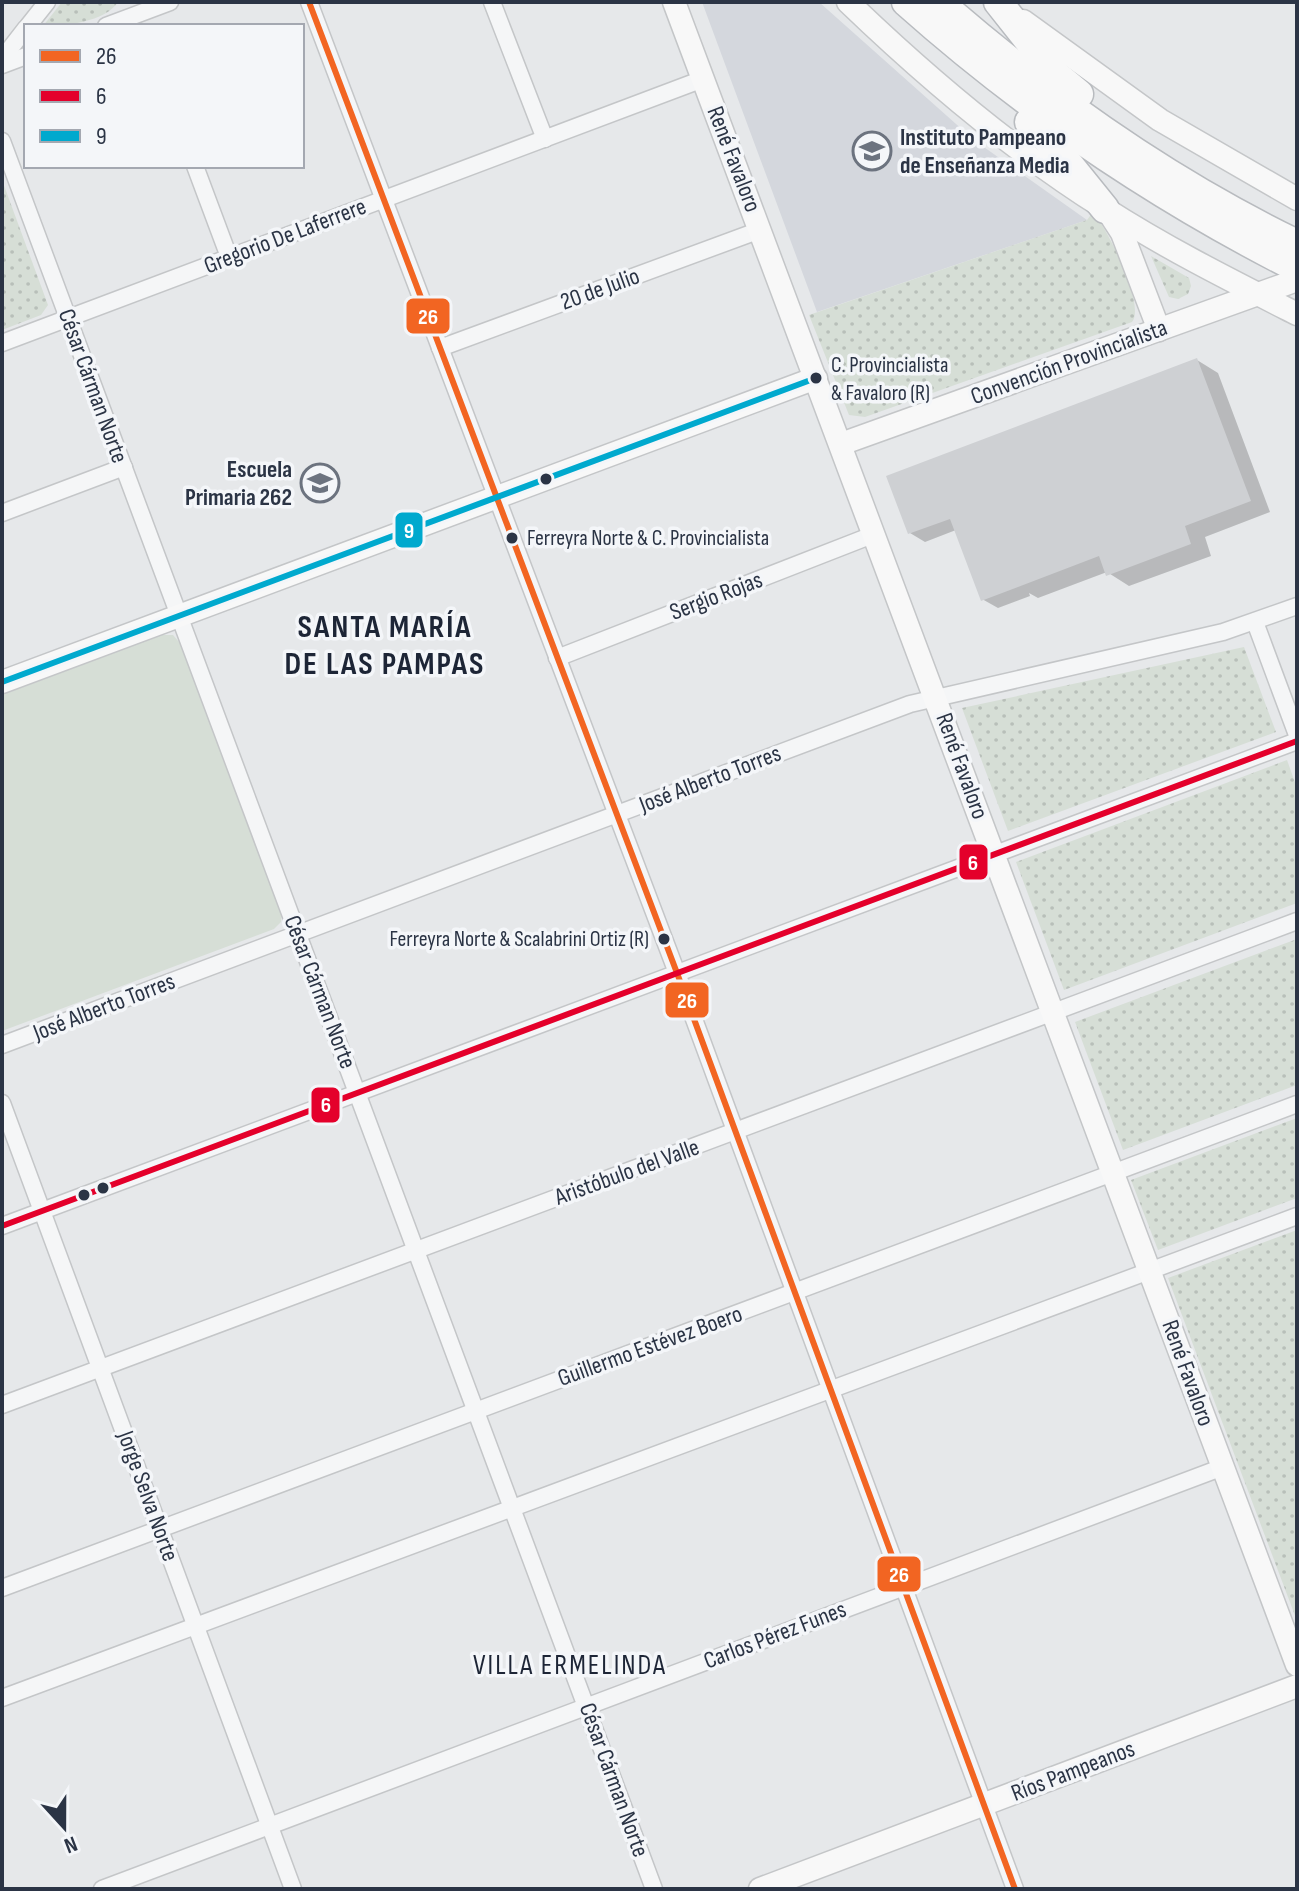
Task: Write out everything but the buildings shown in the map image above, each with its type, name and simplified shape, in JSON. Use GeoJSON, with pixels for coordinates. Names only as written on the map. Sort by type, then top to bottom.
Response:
{"type":"FeatureCollection","features":[{"type":"Feature","properties":{"kind":"highway"},"geometry":{"type":"LineString","coordinates":[[904,2],[946,54],[1049,140],[1105,209]]}},
{"type":"Feature","properties":{"kind":"highway"},"geometry":{"type":"LineString","coordinates":[[904,2],[998,79],[1085,144],[1176,202],[1297,268]]}},
{"type":"Feature","properties":{"kind":"highway"},"geometry":{"type":"LineString","coordinates":[[939,2],[1024,73],[1098,128],[1250,220],[1297,244]]}},
{"type":"Feature","properties":{"kind":"highway"},"geometry":{"type":"LineString","coordinates":[[1000,2],[1064,83],[1194,171],[1250,220]]}},
{"type":"Feature","properties":{"kind":"street"},"geometry":{"type":"LineString","coordinates":[[29,24],[47,2]]}},
{"type":"Feature","properties":{"kind":"street"},"geometry":{"type":"LineString","coordinates":[[111,24],[170,2]]}},
{"type":"Feature","properties":{"kind":"street"},"geometry":{"type":"LineString","coordinates":[[309,2],[677,973],[1015,1889]]}},
{"type":"Feature","properties":{"kind":"street"},"geometry":{"type":"LineString","coordinates":[[492,2],[545,139]]}},
{"type":"Feature","properties":{"kind":"street","name":"René Favaloro"},"geometry":{"type":"LineString","coordinates":[[674,2],[1297,1665]]}},
{"type":"Feature","properties":{"kind":"street"},"geometry":{"type":"LineString","coordinates":[[848,2],[967,107],[1105,209],[1297,314]]}},
{"type":"Feature","properties":{"kind":"street"},"geometry":{"type":"LineString","coordinates":[[1000,2],[1124,96],[1297,199]]}},
{"type":"Feature","properties":{"kind":"street"},"geometry":{"type":"LineString","coordinates":[[2,59],[24,31]]}},
{"type":"Feature","properties":{"kind":"street"},"geometry":{"type":"LineString","coordinates":[[2,65],[24,57]]}},
{"type":"Feature","properties":{"kind":"street","name":"Gregorio De Laferrere"},"geometry":{"type":"LineString","coordinates":[[2,343],[703,79]]}},
{"type":"Feature","properties":{"kind":"street","name":"César Cárman Norte"},"geometry":{"type":"LineString","coordinates":[[2,141],[654,1889]]}},
{"type":"Feature","properties":{"kind":"street"},"geometry":{"type":"LineString","coordinates":[[196,168],[229,257]]}},
{"type":"Feature","properties":{"kind":"street"},"geometry":{"type":"LineString","coordinates":[[1105,209],[1122,233],[1159,330]]}},
{"type":"Feature","properties":{"kind":"street","name":"20 de Julio"},"geometry":{"type":"LineString","coordinates":[[440,348],[760,230]]}},
{"type":"Feature","properties":{"kind":"street","name":"Convención Provincialista"},"geometry":{"type":"LineString","coordinates":[[841,444],[1297,280]]}},
{"type":"Feature","properties":{"kind":"street"},"geometry":{"type":"LineString","coordinates":[[2,682],[816,378]]}},
{"type":"Feature","properties":{"kind":"street"},"geometry":{"type":"LineString","coordinates":[[2,513],[124,467]]}},
{"type":"Feature","properties":{"kind":"street","name":"Sergio Rojas"},"geometry":{"type":"LineString","coordinates":[[557,658],[875,534]]}},
{"type":"Feature","properties":{"kind":"street","name":"José Alberto Torres"},"geometry":{"type":"LineString","coordinates":[[2,1045],[936,697],[1255,622],[1297,606]]}},
{"type":"Feature","properties":{"kind":"street"},"geometry":{"type":"LineString","coordinates":[[2,1226],[1297,738],[1255,622]]}},
{"type":"Feature","properties":{"kind":"street","name":"Aristóbulo del Valle"},"geometry":{"type":"LineString","coordinates":[[2,1405],[1297,921]]}},
{"type":"Feature","properties":{"kind":"street","name":"Jorge Selva Norte"},"geometry":{"type":"LineString","coordinates":[[2,1103],[293,1889]]}},
{"type":"Feature","properties":{"kind":"street","name":"Guillermo Estévez Boero"},"geometry":{"type":"LineString","coordinates":[[2,1588],[1297,1104]]}},
{"type":"Feature","properties":{"kind":"street"},"geometry":{"type":"LineString","coordinates":[[2,1698],[1297,1216]]}},
{"type":"Feature","properties":{"kind":"street","name":"Carlos Pérez Funes"},"geometry":{"type":"LineString","coordinates":[[102,1889],[1223,1467]]}},
{"type":"Feature","properties":{"kind":"street","name":"Ríos Pampeanos"},"geometry":{"type":"LineString","coordinates":[[760,1889],[1297,1686]]}},
{"type":"Feature","properties":{"kind":"shaded area"},"geometry":{"type":"Polygon","coordinates":[[[62,2],[118,2],[112,9],[94,18],[73,24],[45,24],[62,2]]]}},
{"type":"Feature","properties":{"kind":"shaded area","name":"Instituto Pampeano de Enseñanza Media"},"geometry":{"type":"Polygon","coordinates":[[[702,2],[819,2],[974,140],[1087,220],[817,312],[702,2]]]}},
{"type":"Feature","properties":{"kind":"shaded area"},"geometry":{"type":"Polygon","coordinates":[[[2,180],[48,305],[41,315],[2,330],[2,180]]]}},
{"type":"Feature","properties":{"kind":"shaded area"},"geometry":{"type":"Polygon","coordinates":[[[1093,212],[1115,249],[1130,284],[1135,313],[1132,322],[865,417],[849,415],[809,315],[1087,220],[1093,212]]]}},
{"type":"Feature","properties":{"kind":"shaded area"},"geometry":{"type":"Polygon","coordinates":[[[1151,256],[1189,278],[1191,286],[1188,294],[1178,299],[1169,297],[1151,256]]]}},
{"type":"Feature","properties":{"kind":"shaded area"},"geometry":{"type":"Polygon","coordinates":[[[162,635],[173,635],[180,643],[282,912],[281,922],[274,929],[2,1031],[2,695],[162,635]]]}},
{"type":"Feature","properties":{"kind":"shaded area"},"geometry":{"type":"Polygon","coordinates":[[[1244,647],[1276,732],[1008,831],[962,708],[1244,647]]]}},
{"type":"Feature","properties":{"kind":"shaded area"},"geometry":{"type":"Polygon","coordinates":[[[1287,760],[1297,788],[1297,903],[1064,990],[1016,862],[1287,760]]]}},
{"type":"Feature","properties":{"kind":"shaded area"},"geometry":{"type":"Polygon","coordinates":[[[1297,939],[1297,1085],[1123,1150],[1075,1022],[1297,939]]]}},
{"type":"Feature","properties":{"kind":"shaded area"},"geometry":{"type":"Polygon","coordinates":[[[1297,1118],[1297,1198],[1158,1250],[1131,1180],[1297,1118]]]}},
{"type":"Feature","properties":{"kind":"shaded area"},"geometry":{"type":"Polygon","coordinates":[[[1297,1230],[1297,1621],[1168,1278],[1297,1230]]]}},
{"type":"Feature","properties":{"kind":"transit line","name":"26"},"geometry":{"type":"LineString","coordinates":[[309,2],[677,973],[1015,1889]]}},
{"type":"Feature","properties":{"kind":"transit line","name":"9"},"geometry":{"type":"LineString","coordinates":[[2,682],[816,378]]}},
{"type":"Feature","properties":{"kind":"transit line","name":"6"},"geometry":{"type":"LineString","coordinates":[[2,1226],[1297,741]]}},
{"type":"Feature","properties":{"kind":"place","name":"Instituto Pampeano de Enseñanza Media"},"geometry":{"type":"Point","coordinates":[872,151]}},
{"type":"Feature","properties":{"kind":"place","name":"C. Provincialista & Favaloro (R)"},"geometry":{"type":"Point","coordinates":[816,378]}},
{"type":"Feature","properties":{"kind":"place","name":"Escuela Primaria 262"},"geometry":{"type":"Point","coordinates":[320,483]}},
{"type":"Feature","properties":{"kind":"place","name":"Ferreyra Norte & C. Provincialista"},"geometry":{"type":"Point","coordinates":[512,538]}},
{"type":"Feature","properties":{"kind":"place","name":"Ferreyra Norte & Scalabrini Ortiz (R)"},"geometry":{"type":"Point","coordinates":[664,939]}},
{"type":"Feature","properties":{"kind":"district","name":"SANTA MARÍA DE LAS PAMPAS"},"geometry":{"type":"Point","coordinates":[385,646]}},
{"type":"Feature","properties":{"kind":"district","name":"VILLA ERMELINDA"},"geometry":{"type":"Point","coordinates":[570,1665]}}]}
